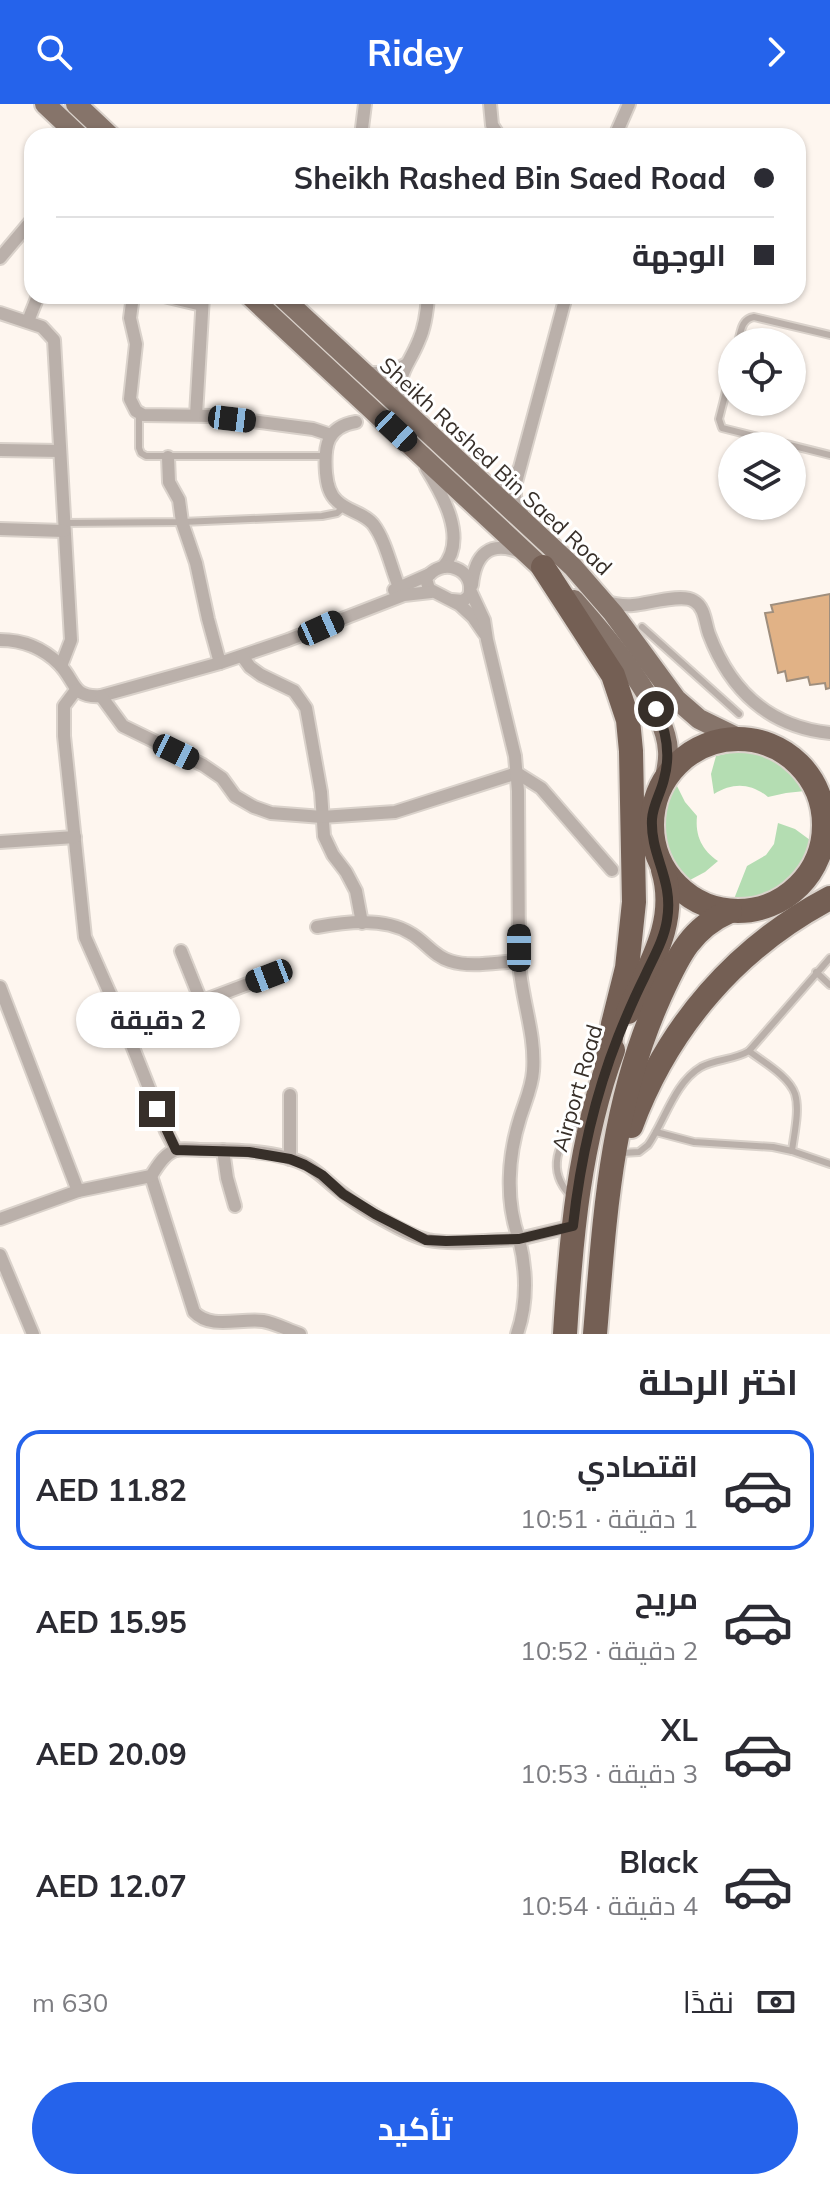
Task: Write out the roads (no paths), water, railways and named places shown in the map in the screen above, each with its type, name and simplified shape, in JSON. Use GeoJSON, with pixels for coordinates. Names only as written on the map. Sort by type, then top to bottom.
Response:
{"type":"FeatureCollection","features":[{"type":"Feature","properties":{"kind":"highway"},"geometry":{"type":"LineString","coordinates":[[537,562],[613,675],[628,720],[633,924],[607,1065]]}},
{"type":"Feature","properties":{"kind":"highway"},"geometry":{"type":"LineString","coordinates":[[740,739],[773,747],[792,758],[807,774],[818,792],[823,812],[825,847],[809,873],[785,897],[764,907],[730,911],[690,897],[674,883],[654,845],[652,823],[655,802],[664,782],[678,764],[696,750],[718,742],[740,739]]}},
{"type":"Feature","properties":{"kind":"highway"},"geometry":{"type":"LineString","coordinates":[[807,774],[830,787]]}},
{"type":"Feature","properties":{"kind":"highway","name":"Airport Road"},"geometry":{"type":"LineString","coordinates":[[565,1334],[576,1200],[591,1121],[607,1065],[663,935],[669,906],[662,865]]}},
{"type":"Feature","properties":{"kind":"highway"},"geometry":{"type":"LineString","coordinates":[[605,1208],[636,1111],[655,1070],[678,1032],[733,966],[799,915],[830,898]]}},
{"type":"Feature","properties":{"kind":"highway"},"geometry":{"type":"LineString","coordinates":[[595,1334],[612,1156],[638,1054],[656,1004],[688,942],[704,926],[730,911]]}},
{"type":"Feature","properties":{"kind":"main road"},"geometry":{"type":"LineString","coordinates":[[45,104],[68,128]]}},
{"type":"Feature","properties":{"kind":"main road"},"geometry":{"type":"LineString","coordinates":[[76,104],[102,128]]}},
{"type":"Feature","properties":{"kind":"main road","name":"Sheikh Rashed Bin Saed Road"},"geometry":{"type":"LineString","coordinates":[[259,304],[537,562],[592,621],[656,709],[668,750],[664,782]]}},
{"type":"Feature","properties":{"kind":"main road","name":"Sheikh Rashed Bin Saed Road"},"geometry":{"type":"LineString","coordinates":[[289,304],[573,567],[650,648],[676,699],[691,713],[740,739]]}},
{"type":"Feature","properties":{"kind":"street"},"geometry":{"type":"LineString","coordinates":[[362,128],[365,104]]}},
{"type":"Feature","properties":{"kind":"street"},"geometry":{"type":"LineString","coordinates":[[490,104],[492,128]]}},
{"type":"Feature","properties":{"kind":"street"},"geometry":{"type":"LineString","coordinates":[[618,128],[629,104]]}},
{"type":"Feature","properties":{"kind":"street"},"geometry":{"type":"LineString","coordinates":[[0,258],[24,230]]}},
{"type":"Feature","properties":{"kind":"street"},"geometry":{"type":"LineString","coordinates":[[28,321],[35,304]]}},
{"type":"Feature","properties":{"kind":"street"},"geometry":{"type":"LineString","coordinates":[[132,304],[130,318],[136,344],[130,399],[139,413],[152,416],[196,415],[313,429],[331,435]]}},
{"type":"Feature","properties":{"kind":"street"},"geometry":{"type":"LineString","coordinates":[[196,415],[203,304]]}},
{"type":"Feature","properties":{"kind":"street"},"geometry":{"type":"LineString","coordinates":[[403,410],[399,384],[421,335],[427,304]]}},
{"type":"Feature","properties":{"kind":"street"},"geometry":{"type":"LineString","coordinates":[[530,528],[515,498],[518,471],[564,304]]}},
{"type":"Feature","properties":{"kind":"street"},"geometry":{"type":"LineString","coordinates":[[0,313],[42,327],[54,340],[71,640],[61,666]]}},
{"type":"Feature","properties":{"kind":"street"},"geometry":{"type":"LineString","coordinates":[[361,372],[384,374],[405,365]]}},
{"type":"Feature","properties":{"kind":"street"},"geometry":{"type":"LineString","coordinates":[[356,422],[340,427],[326,445],[328,489],[344,507],[364,515],[374,526],[399,587]]}},
{"type":"Feature","properties":{"kind":"street"},"geometry":{"type":"LineString","coordinates":[[411,446],[441,494],[451,523],[454,540],[452,552],[443,567]]}},
{"type":"Feature","properties":{"kind":"street"},"geometry":{"type":"LineString","coordinates":[[0,450],[60,451]]}},
{"type":"Feature","properties":{"kind":"street"},"geometry":{"type":"LineString","coordinates":[[168,457],[168,478],[178,497],[220,663]]}},
{"type":"Feature","properties":{"kind":"street"},"geometry":{"type":"LineString","coordinates":[[482,484],[504,482],[518,471]]}},
{"type":"Feature","properties":{"kind":"street"},"geometry":{"type":"LineString","coordinates":[[0,529],[64,527]]}},
{"type":"Feature","properties":{"kind":"street"},"geometry":{"type":"LineString","coordinates":[[0,640],[27,643],[43,651],[61,666],[76,690],[83,695],[101,696],[242,656],[404,595],[431,592],[463,601],[471,590],[475,564],[487,552],[504,548],[537,562]]}},
{"type":"Feature","properties":{"kind":"street"},"geometry":{"type":"LineString","coordinates":[[353,614],[399,587],[443,567],[461,570],[467,577],[484,620],[511,738],[517,773],[519,961],[534,1061],[531,1084],[515,1135],[510,1181],[513,1217],[524,1258],[526,1295],[517,1334]]}},
{"type":"Feature","properties":{"kind":"street"},"geometry":{"type":"LineString","coordinates":[[430,574],[426,583],[431,592]]}},
{"type":"Feature","properties":{"kind":"street"},"geometry":{"type":"LineString","coordinates":[[603,601],[623,605],[684,598],[697,602],[726,669],[756,704],[767,714],[791,725],[830,733]]}},
{"type":"Feature","properties":{"kind":"street"},"geometry":{"type":"LineString","coordinates":[[452,600],[473,617],[487,640]]}},
{"type":"Feature","properties":{"kind":"street"},"geometry":{"type":"LineString","coordinates":[[634,630],[630,616],[643,604]]}},
{"type":"Feature","properties":{"kind":"street"},"geometry":{"type":"LineString","coordinates":[[242,656],[255,671],[288,687],[303,701],[321,792],[327,846],[352,882],[362,923]]}},
{"type":"Feature","properties":{"kind":"street"},"geometry":{"type":"LineString","coordinates":[[76,690],[64,706],[64,736],[85,937],[176,1150]]}},
{"type":"Feature","properties":{"kind":"street"},"geometry":{"type":"LineString","coordinates":[[101,696],[123,726],[203,765],[222,778],[235,796],[271,813],[322,817],[395,812],[517,773],[541,788],[612,870]]}},
{"type":"Feature","properties":{"kind":"street"},"geometry":{"type":"LineString","coordinates":[[0,842],[75,837]]}},
{"type":"Feature","properties":{"kind":"street"},"geometry":{"type":"LineString","coordinates":[[317,927],[362,923],[402,929],[434,953],[459,963],[519,961]]}},
{"type":"Feature","properties":{"kind":"street"},"geometry":{"type":"LineString","coordinates":[[181,951],[201,1001]]}},
{"type":"Feature","properties":{"kind":"street"},"geometry":{"type":"LineString","coordinates":[[126,1030],[269,976]]}},
{"type":"Feature","properties":{"kind":"street"},"geometry":{"type":"LineString","coordinates":[[0,987],[78,1191]]}},
{"type":"Feature","properties":{"kind":"street"},"geometry":{"type":"LineString","coordinates":[[290,1095],[290,1159]]}},
{"type":"Feature","properties":{"kind":"street"},"geometry":{"type":"LineString","coordinates":[[0,1219],[78,1191],[151,1176],[166,1155],[176,1150],[223,1150],[290,1159],[305,1165],[375,1214],[426,1240],[519,1239],[573,1226]]}},
{"type":"Feature","properties":{"kind":"street"},"geometry":{"type":"LineString","coordinates":[[223,1150],[235,1206]]}},
{"type":"Feature","properties":{"kind":"street"},"geometry":{"type":"LineString","coordinates":[[151,1176],[194,1312],[210,1322],[265,1321],[300,1334]]}},
{"type":"Feature","properties":{"kind":"street"},"geometry":{"type":"LineString","coordinates":[[0,1255],[33,1334]]}},
{"type":"Feature","properties":{"kind":"lane"},"geometry":{"type":"LineString","coordinates":[[742,328],[750,317],[799,328]]}},
{"type":"Feature","properties":{"kind":"lane"},"geometry":{"type":"LineString","coordinates":[[806,330],[830,335]]}},
{"type":"Feature","properties":{"kind":"lane"},"geometry":{"type":"LineString","coordinates":[[139,413],[140,451],[146,456],[325,456]]}},
{"type":"Feature","properties":{"kind":"lane"},"geometry":{"type":"LineString","coordinates":[[720,416],[722,428],[830,455]]}},
{"type":"Feature","properties":{"kind":"lane"},"geometry":{"type":"LineString","coordinates":[[64,527],[322,516],[337,513],[344,507]]}},
{"type":"Feature","properties":{"kind":"lane"},"geometry":{"type":"LineString","coordinates":[[650,648],[739,714]]}},
{"type":"Feature","properties":{"kind":"lane"},"geometry":{"type":"LineString","coordinates":[[622,1153],[644,1149],[683,1083],[694,1072],[707,1064],[749,1051],[830,958]]}},
{"type":"Feature","properties":{"kind":"lane"},"geometry":{"type":"LineString","coordinates":[[816,972],[830,985]]}},
{"type":"Feature","properties":{"kind":"lane"},"geometry":{"type":"LineString","coordinates":[[749,1051],[787,1081],[794,1091],[792,1151]]}},
{"type":"Feature","properties":{"kind":"lane"},"geometry":{"type":"LineString","coordinates":[[656,1132],[694,1142],[756,1144],[792,1151],[830,1164]]}}]}
